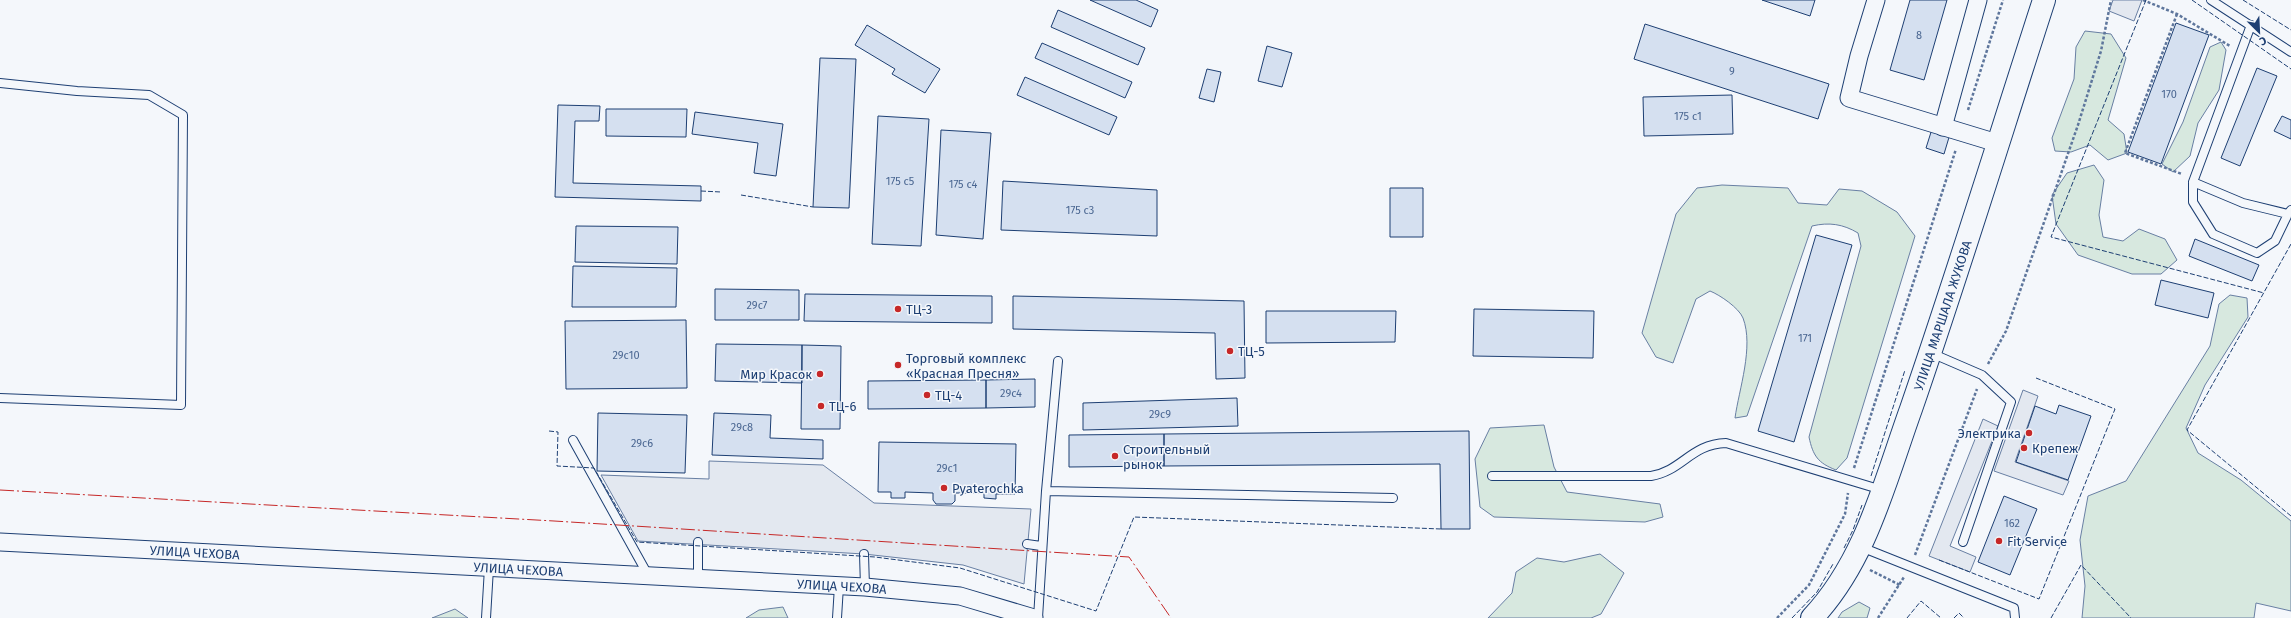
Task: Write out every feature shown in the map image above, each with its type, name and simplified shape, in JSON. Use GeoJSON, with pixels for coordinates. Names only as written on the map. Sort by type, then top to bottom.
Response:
{"type":"FeatureCollection","features":[{"type":"Feature","properties":{"kind":"main road","name":"УЛИЦА МАРШАЛА ЖУКОВА"},"geometry":{"type":"LineString","coordinates":[[1812,618],[1841,582],[1861,546],[1930,353],[2044,0]]}},
{"type":"Feature","properties":{"kind":"street"},"geometry":{"type":"LineString","coordinates":[[1876,0],[1859,56],[1849,98],[1997,143]]}},
{"type":"Feature","properties":{"kind":"street"},"geometry":{"type":"LineString","coordinates":[[1943,127],[1978,0]]}},
{"type":"Feature","properties":{"kind":"street","name":"УЛИЦА ЧЕХОВА"},"geometry":{"type":"LineString","coordinates":[[0,542],[865,587],[960,596],[1034,618]]}},
{"type":"Feature","properties":{"kind":"lane"},"geometry":{"type":"LineString","coordinates":[[2211,0],[2291,52]]}},
{"type":"Feature","properties":{"kind":"lane"},"geometry":{"type":"LineString","coordinates":[[2194,180],[2244,203],[2289,212],[2275,242],[2257,253],[2213,234],[2193,202],[2194,180],[2251,25]]}},
{"type":"Feature","properties":{"kind":"lane"},"geometry":{"type":"LineString","coordinates":[[0,83],[77,91],[149,95],[183,115],[183,123],[181,404],[0,398]]}},
{"type":"Feature","properties":{"kind":"lane"},"geometry":{"type":"LineString","coordinates":[[1930,353],[1982,375],[2011,402],[1963,542]]}},
{"type":"Feature","properties":{"kind":"lane"},"geometry":{"type":"LineString","coordinates":[[1038,618],[1041,546],[1058,361]]}},
{"type":"Feature","properties":{"kind":"lane"},"geometry":{"type":"LineString","coordinates":[[573,440],[648,575]]}},
{"type":"Feature","properties":{"kind":"lane"},"geometry":{"type":"LineString","coordinates":[[1492,476],[1651,476],[1670,470],[1694,452],[1706,446],[1726,443],[1882,490]]}},
{"type":"Feature","properties":{"kind":"lane"},"geometry":{"type":"LineString","coordinates":[[1046,492],[1393,498]]}},
{"type":"Feature","properties":{"kind":"lane"},"geometry":{"type":"LineString","coordinates":[[698,542],[698,578]]}},
{"type":"Feature","properties":{"kind":"lane"},"geometry":{"type":"LineString","coordinates":[[1027,544],[1041,546]]}},
{"type":"Feature","properties":{"kind":"lane"},"geometry":{"type":"LineString","coordinates":[[1861,546],[2014,608],[2015,618]]}},
{"type":"Feature","properties":{"kind":"lane"},"geometry":{"type":"LineString","coordinates":[[864,554],[865,587]]}},
{"type":"Feature","properties":{"kind":"lane"},"geometry":{"type":"LineString","coordinates":[[486,618],[489,568]]}},
{"type":"Feature","properties":{"kind":"lane"},"geometry":{"type":"LineString","coordinates":[[837,618],[839,586]]}},
{"type":"Feature","properties":{"kind":"path"},"geometry":{"type":"LineString","coordinates":[[1967,113],[2003,0]]}},
{"type":"Feature","properties":{"kind":"path"},"geometry":{"type":"LineString","coordinates":[[1878,618],[1910,567],[1982,375],[2006,331],[2078,125],[2101,51],[2111,0]]}},
{"type":"Feature","properties":{"kind":"path"},"geometry":{"type":"LineString","coordinates":[[2143,0],[2177,14],[2241,53]]}},
{"type":"Feature","properties":{"kind":"path"},"geometry":{"type":"LineString","coordinates":[[2177,14],[2125,153],[2194,180]]}},
{"type":"Feature","properties":{"kind":"path"},"geometry":{"type":"LineString","coordinates":[[1777,618],[1809,585],[1845,514],[1850,481],[1958,143]]}},
{"type":"Feature","properties":{"kind":"path"},"geometry":{"type":"LineString","coordinates":[[1864,568],[1900,585]]}},
{"type":"Feature","properties":{"kind":"shaded area"},"geometry":{"type":"Polygon","coordinates":[[[2113,0],[2142,0],[2134,21],[2109,11],[2113,0]]]}},
{"type":"Feature","properties":{"kind":"shaded area"},"geometry":{"type":"Polygon","coordinates":[[[2085,31],[2111,34],[2126,58],[2108,120],[2124,134],[2127,153],[2108,160],[2090,145],[2071,152],[2055,151],[2052,138],[2074,79],[2076,47],[2085,31]]]}},
{"type":"Feature","properties":{"kind":"shaded area"},"geometry":{"type":"Polygon","coordinates":[[[2221,42],[2226,50],[2219,90],[2198,123],[2190,156],[2173,172],[2162,164],[2183,122],[2210,47],[2221,42]]]}},
{"type":"Feature","properties":{"kind":"shaded area"},"geometry":{"type":"Polygon","coordinates":[[[2094,165],[2104,180],[2099,215],[2103,237],[2123,241],[2139,229],[2165,239],[2177,260],[2161,274],[2132,274],[2078,255],[2056,224],[2052,195],[2067,173],[2094,165]]]}},
{"type":"Feature","properties":{"kind":"shaded area"},"geometry":{"type":"Polygon","coordinates":[[[1722,185],[1788,188],[1798,203],[1827,205],[1839,189],[1862,191],[1897,212],[1915,236],[1847,458],[1836,470],[1825,465],[1817,458],[1812,449],[1809,437],[1861,246],[1858,233],[1841,226],[1830,224],[1812,226],[1747,416],[1735,418],[1745,368],[1747,342],[1746,329],[1741,314],[1729,302],[1710,291],[1696,299],[1673,363],[1656,357],[1642,333],[1676,214],[1697,188],[1722,185]]]}},
{"type":"Feature","properties":{"kind":"shaded area"},"geometry":{"type":"Polygon","coordinates":[[[2230,295],[2247,298],[2248,317],[2205,385],[2186,428],[2198,453],[2241,480],[2291,521],[2291,611],[2256,603],[2254,618],[2082,618],[2085,586],[2080,540],[2088,496],[2126,481],[2210,346],[2219,304],[2230,295]]]}},
{"type":"Feature","properties":{"kind":"shaded area"},"geometry":{"type":"Polygon","coordinates":[[[2023,390],[2038,396],[2015,462],[2069,481],[2063,495],[1994,471],[2023,390]]]}},
{"type":"Feature","properties":{"kind":"shaded area"},"geometry":{"type":"Polygon","coordinates":[[[1983,419],[1998,426],[1950,546],[1976,557],[1970,572],[1929,556],[1983,419]]]}},
{"type":"Feature","properties":{"kind":"shaded area"},"geometry":{"type":"Polygon","coordinates":[[[1544,425],[1554,467],[1567,492],[1660,504],[1663,517],[1645,522],[1494,517],[1480,507],[1475,459],[1490,428],[1544,425]]]}},
{"type":"Feature","properties":{"kind":"shaded area"},"geometry":{"type":"Polygon","coordinates":[[[709,461],[823,465],[874,503],[1031,509],[1024,584],[963,565],[864,554],[638,541],[601,475],[709,479],[709,461]]]}},
{"type":"Feature","properties":{"kind":"shaded area"},"geometry":{"type":"Polygon","coordinates":[[[1600,554],[1624,573],[1601,614],[1591,618],[1488,618],[1512,593],[1516,572],[1537,558],[1564,562],[1600,554]]]}},
{"type":"Feature","properties":{"kind":"shaded area"},"geometry":{"type":"Polygon","coordinates":[[[1859,602],[1870,608],[1867,618],[1838,618],[1842,612],[1859,602]]]}},
{"type":"Feature","properties":{"kind":"shaded area"},"geometry":{"type":"Polygon","coordinates":[[[783,607],[788,618],[746,618],[759,610],[783,607]]]}},
{"type":"Feature","properties":{"kind":"shaded area"},"geometry":{"type":"Polygon","coordinates":[[[455,609],[468,618],[432,618],[455,609]]]}},
{"type":"Feature","properties":{"kind":"building"},"geometry":{"type":"Polygon","coordinates":[[[1090,0],[1136,0],[1158,10],[1151,27],[1090,0]]]}},
{"type":"Feature","properties":{"kind":"building"},"geometry":{"type":"Polygon","coordinates":[[[1762,0],[1815,0],[1810,16],[1762,0]]]}},
{"type":"Feature","properties":{"kind":"building"},"geometry":{"type":"Polygon","coordinates":[[[1910,0],[1947,0],[1924,80],[1890,70],[1910,0]]]}},
{"type":"Feature","properties":{"kind":"building"},"geometry":{"type":"Polygon","coordinates":[[[1058,10],[1145,48],[1138,65],[1051,27],[1058,10]]]}},
{"type":"Feature","properties":{"kind":"building"},"geometry":{"type":"Polygon","coordinates":[[[2176,23],[2209,35],[2161,164],[2128,152],[2176,23]]]}},
{"type":"Feature","properties":{"kind":"building"},"geometry":{"type":"Polygon","coordinates":[[[1645,24],[1829,84],[1818,119],[1634,59],[1645,24]]]}},
{"type":"Feature","properties":{"kind":"building"},"geometry":{"type":"Polygon","coordinates":[[[867,25],[940,69],[925,93],[892,74],[895,69],[855,45],[867,25]]]}},
{"type":"Feature","properties":{"kind":"building"},"geometry":{"type":"Polygon","coordinates":[[[1042,43],[1132,82],[1125,98],[1035,58],[1042,43]]]}},
{"type":"Feature","properties":{"kind":"building"},"geometry":{"type":"Polygon","coordinates":[[[1267,46],[1292,53],[1282,87],[1258,81],[1267,46]]]}},
{"type":"Feature","properties":{"kind":"building"},"geometry":{"type":"Polygon","coordinates":[[[820,58],[856,59],[849,208],[813,207],[820,58]]]}},
{"type":"Feature","properties":{"kind":"building"},"geometry":{"type":"Polygon","coordinates":[[[2257,68],[2277,76],[2240,166],[2221,158],[2257,68]]]}},
{"type":"Feature","properties":{"kind":"building"},"geometry":{"type":"Polygon","coordinates":[[[1207,69],[1221,72],[1214,102],[1199,98],[1207,69]]]}},
{"type":"Feature","properties":{"kind":"building"},"geometry":{"type":"Polygon","coordinates":[[[1025,77],[1117,117],[1109,135],[1017,95],[1025,77]]]}},
{"type":"Feature","properties":{"kind":"building"},"geometry":{"type":"Polygon","coordinates":[[[1732,95],[1733,134],[1644,136],[1643,97],[1732,95]]]}},
{"type":"Feature","properties":{"kind":"building"},"geometry":{"type":"Polygon","coordinates":[[[558,105],[600,106],[599,121],[575,121],[573,183],[701,186],[701,201],[555,197],[558,105]]]}},
{"type":"Feature","properties":{"kind":"building"},"geometry":{"type":"Polygon","coordinates":[[[606,109],[687,109],[686,137],[606,136],[606,109]]]}},
{"type":"Feature","properties":{"kind":"building"},"geometry":{"type":"Polygon","coordinates":[[[695,112],[783,124],[776,176],[754,173],[758,143],[692,134],[695,112]]]}},
{"type":"Feature","properties":{"kind":"building"},"geometry":{"type":"Polygon","coordinates":[[[878,116],[929,119],[921,246],[872,244],[878,116]]]}},
{"type":"Feature","properties":{"kind":"building"},"geometry":{"type":"Polygon","coordinates":[[[2282,116],[2291,120],[2291,139],[2274,131],[2282,116]]]}},
{"type":"Feature","properties":{"kind":"building"},"geometry":{"type":"Polygon","coordinates":[[[1932,129],[1950,134],[1944,154],[1926,148],[1932,129]]]}},
{"type":"Feature","properties":{"kind":"building"},"geometry":{"type":"Polygon","coordinates":[[[941,130],[991,133],[983,239],[936,235],[941,130]]]}},
{"type":"Feature","properties":{"kind":"building"},"geometry":{"type":"Polygon","coordinates":[[[1003,181],[1157,190],[1157,236],[1001,230],[1003,181]]]}},
{"type":"Feature","properties":{"kind":"building"},"geometry":{"type":"Polygon","coordinates":[[[1390,188],[1423,188],[1423,237],[1390,237],[1390,188]]]}},
{"type":"Feature","properties":{"kind":"building"},"geometry":{"type":"Polygon","coordinates":[[[576,226],[678,227],[677,264],[575,262],[576,226]]]}},
{"type":"Feature","properties":{"kind":"building"},"geometry":{"type":"Polygon","coordinates":[[[1816,235],[1852,245],[1794,442],[1758,431],[1816,235]]]}},
{"type":"Feature","properties":{"kind":"building"},"geometry":{"type":"Polygon","coordinates":[[[2195,239],[2259,265],[2252,281],[2189,256],[2195,239]]]}},
{"type":"Feature","properties":{"kind":"building"},"geometry":{"type":"Polygon","coordinates":[[[573,266],[677,268],[676,307],[572,307],[573,266]]]}},
{"type":"Feature","properties":{"kind":"building"},"geometry":{"type":"Polygon","coordinates":[[[2161,280],[2214,293],[2208,318],[2155,305],[2161,280]]]}},
{"type":"Feature","properties":{"kind":"building"},"geometry":{"type":"Polygon","coordinates":[[[715,289],[799,290],[799,320],[715,320],[715,289]]]}},
{"type":"Feature","properties":{"kind":"building","name":"ТЦ-3"},"geometry":{"type":"Polygon","coordinates":[[[805,294],[992,296],[992,323],[804,321],[805,294]]]}},
{"type":"Feature","properties":{"kind":"building","name":"ТЦ-5"},"geometry":{"type":"Polygon","coordinates":[[[1013,296],[1244,301],[1245,378],[1216,379],[1215,333],[1013,329],[1013,296]]]}},
{"type":"Feature","properties":{"kind":"building"},"geometry":{"type":"Polygon","coordinates":[[[1474,309],[1594,311],[1593,358],[1473,356],[1474,309]]]}},
{"type":"Feature","properties":{"kind":"building"},"geometry":{"type":"Polygon","coordinates":[[[1266,311],[1396,311],[1395,342],[1266,343],[1266,311]]]}},
{"type":"Feature","properties":{"kind":"building"},"geometry":{"type":"Polygon","coordinates":[[[686,320],[687,388],[566,389],[565,321],[686,320]]]}},
{"type":"Feature","properties":{"kind":"building"},"geometry":{"type":"Polygon","coordinates":[[[716,344],[802,345],[802,383],[715,381],[716,344]]]}},
{"type":"Feature","properties":{"kind":"building","name":"ТЦ-6"},"geometry":{"type":"Polygon","coordinates":[[[802,345],[841,346],[840,429],[801,429],[802,345]]]}},
{"type":"Feature","properties":{"kind":"building"},"geometry":{"type":"Polygon","coordinates":[[[1035,379],[1035,407],[986,408],[986,380],[1035,379]]]}},
{"type":"Feature","properties":{"kind":"building","name":"ТЦ-4"},"geometry":{"type":"Polygon","coordinates":[[[986,380],[986,408],[868,409],[868,381],[986,380]]]}},
{"type":"Feature","properties":{"kind":"building"},"geometry":{"type":"Polygon","coordinates":[[[1237,398],[1238,426],[1083,430],[1083,403],[1237,398]]]}},
{"type":"Feature","properties":{"kind":"building"},"geometry":{"type":"Polygon","coordinates":[[[2059,405],[2091,416],[2068,480],[2016,462],[2035,406],[2056,414],[2059,405]]]}},
{"type":"Feature","properties":{"kind":"building"},"geometry":{"type":"Polygon","coordinates":[[[598,413],[687,415],[685,473],[597,471],[598,413]]]}},
{"type":"Feature","properties":{"kind":"building"},"geometry":{"type":"Polygon","coordinates":[[[714,413],[771,415],[770,438],[823,440],[823,459],[712,455],[714,413]]]}},
{"type":"Feature","properties":{"kind":"building"},"geometry":{"type":"Polygon","coordinates":[[[1469,431],[1470,529],[1441,529],[1440,464],[1164,466],[1164,434],[1469,431]]]}},
{"type":"Feature","properties":{"kind":"building"},"geometry":{"type":"Polygon","coordinates":[[[1164,434],[1164,466],[1069,467],[1069,435],[1164,434]]]}},
{"type":"Feature","properties":{"kind":"building"},"geometry":{"type":"Polygon","coordinates":[[[879,442],[1016,444],[1015,494],[996,494],[996,499],[984,498],[984,493],[955,493],[955,501],[952,504],[936,504],[933,500],[933,493],[905,492],[905,498],[891,498],[891,492],[878,492],[879,442]]]}},
{"type":"Feature","properties":{"kind":"building"},"geometry":{"type":"Polygon","coordinates":[[[2004,496],[2037,509],[2010,575],[1978,562],[2004,496]]]}},
{"type":"Feature","properties":{"kind":"fence"},"geometry":{"type":"LineString","coordinates":[[2146,0],[2051,237],[2264,293]]}},
{"type":"Feature","properties":{"kind":"fence"},"geometry":{"type":"LineString","coordinates":[[2192,0],[2291,69]]}},
{"type":"Feature","properties":{"kind":"fence"},"geometry":{"type":"LineString","coordinates":[[2243,0],[2291,30]]}},
{"type":"Feature","properties":{"kind":"fence"},"geometry":{"type":"LineString","coordinates":[[701,191],[721,192]]}},
{"type":"Feature","properties":{"kind":"fence"},"geometry":{"type":"LineString","coordinates":[[741,195],[813,207]]}},
{"type":"Feature","properties":{"kind":"fence"},"geometry":{"type":"LineString","coordinates":[[2291,244],[2187,430],[2291,516]]}},
{"type":"Feature","properties":{"kind":"fence"},"geometry":{"type":"LineString","coordinates":[[1871,476],[1905,370]]}},
{"type":"Feature","properties":{"kind":"fence"},"geometry":{"type":"LineString","coordinates":[[1939,560],[2039,599],[2115,409],[2036,378]]}},
{"type":"Feature","properties":{"kind":"fence"},"geometry":{"type":"LineString","coordinates":[[549,431],[558,432],[557,466],[594,468],[637,542],[875,557],[960,568],[1096,611],[1134,517],[1441,529]]}},
{"type":"Feature","properties":{"kind":"fence"},"geometry":{"type":"LineString","coordinates":[[1844,548],[1853,530],[1862,505]]}},
{"type":"Feature","properties":{"kind":"fence"},"geometry":{"type":"LineString","coordinates":[[1792,618],[1817,592],[1833,564]]}},
{"type":"Feature","properties":{"kind":"fence"},"geometry":{"type":"LineString","coordinates":[[2051,618],[2081,565],[2131,618]]}},
{"type":"Feature","properties":{"kind":"fence"},"geometry":{"type":"LineString","coordinates":[[1907,618],[1921,601],[1941,618]]}},
{"type":"Feature","properties":{"kind":"fence"},"geometry":{"type":"LineString","coordinates":[[1954,618],[1959,613],[1964,618]]}},
{"type":"Feature","properties":{"kind":"power"},"geometry":{"type":"LineString","coordinates":[[0,490],[554,521],[1129,557],[1171,618]]}},
{"type":"Feature","properties":{"kind":"place","name":"ТЦ-3"},"geometry":{"type":"Point","coordinates":[898,309]}},
{"type":"Feature","properties":{"kind":"place","name":"ТЦ-5"},"geometry":{"type":"Point","coordinates":[1230,351]}},
{"type":"Feature","properties":{"kind":"place","name":"Торговый комплекс «Красная Пресня»"},"geometry":{"type":"Point","coordinates":[898,365]}},
{"type":"Feature","properties":{"kind":"place","name":"Мир Красок"},"geometry":{"type":"Point","coordinates":[820,374]}},
{"type":"Feature","properties":{"kind":"place","name":"ТЦ-4"},"geometry":{"type":"Point","coordinates":[927,395]}},
{"type":"Feature","properties":{"kind":"place","name":"ТЦ-6"},"geometry":{"type":"Point","coordinates":[821,406]}},
{"type":"Feature","properties":{"kind":"place","name":"Электрика"},"geometry":{"type":"Point","coordinates":[2029,433]}},
{"type":"Feature","properties":{"kind":"place","name":"Крепеж"},"geometry":{"type":"Point","coordinates":[2024,448]}},
{"type":"Feature","properties":{"kind":"place","name":"Строительный рынок"},"geometry":{"type":"Point","coordinates":[1115,456]}},
{"type":"Feature","properties":{"kind":"place","name":"Pyaterochka"},"geometry":{"type":"Point","coordinates":[944,488]}},
{"type":"Feature","properties":{"kind":"place","name":"Fit Service"},"geometry":{"type":"Point","coordinates":[1999,541]}}]}
